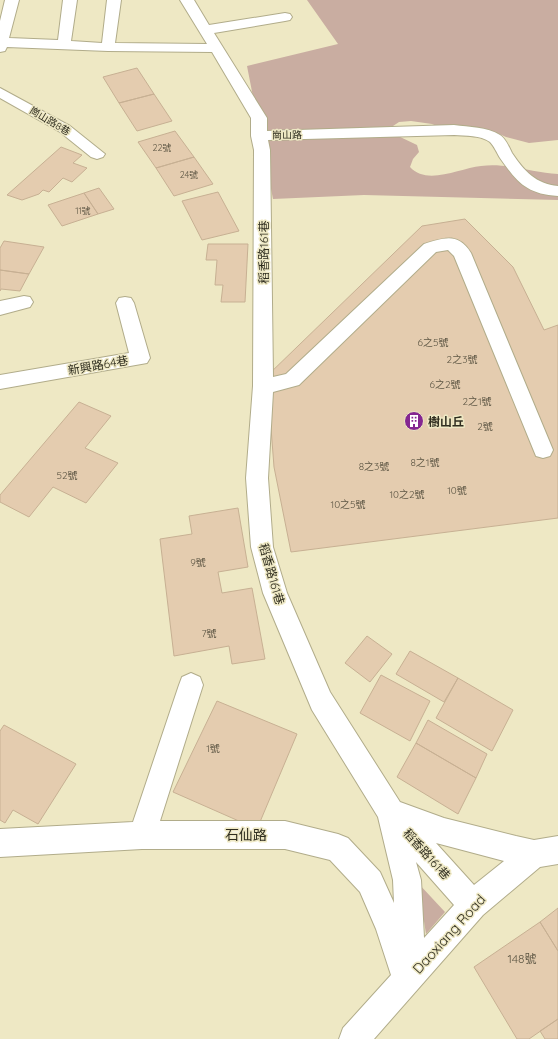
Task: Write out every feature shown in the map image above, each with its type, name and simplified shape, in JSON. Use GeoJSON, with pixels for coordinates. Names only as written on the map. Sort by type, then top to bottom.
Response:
{"type":"FeatureCollection","features":[{"type":"Feature","properties":{"kind":"street"},"geometry":{"type":"LineString","coordinates":[[12,0],[1,44],[216,48]]}},
{"type":"Feature","properties":{"kind":"street"},"geometry":{"type":"LineString","coordinates":[[64,45],[70,0]]}},
{"type":"Feature","properties":{"kind":"street"},"geometry":{"type":"LineString","coordinates":[[108,47],[114,0]]}},
{"type":"Feature","properties":{"kind":"street","name":"崗山路"},"geometry":{"type":"LineString","coordinates":[[187,0],[259,118],[259,136],[454,130],[484,133],[497,140],[522,178],[533,187],[548,191],[558,191]]}},
{"type":"Feature","properties":{"kind":"street"},"geometry":{"type":"LineString","coordinates":[[205,30],[285,17]]}},
{"type":"Feature","properties":{"kind":"street","name":"崗山路8巷"},"geometry":{"type":"LineString","coordinates":[[0,92],[65,129],[97,154]]}},
{"type":"Feature","properties":{"kind":"street","name":"稻香路161巷"},"geometry":{"type":"LineString","coordinates":[[259,136],[262,150],[263,386],[257,478],[262,547],[275,593],[321,701],[390,812],[472,905]]}},
{"type":"Feature","properties":{"kind":"street"},"geometry":{"type":"LineString","coordinates":[[263,386],[292,380],[430,248],[451,242],[462,253],[543,450]]}},
{"type":"Feature","properties":{"kind":"street"},"geometry":{"type":"LineString","coordinates":[[0,308],[24,302]]}},
{"type":"Feature","properties":{"kind":"street","name":"新興路64巷"},"geometry":{"type":"LineString","coordinates":[[0,382],[140,358],[125,302]]}},
{"type":"Feature","properties":{"kind":"street"},"geometry":{"type":"LineString","coordinates":[[142,835],[191,685]]}},
{"type":"Feature","properties":{"kind":"street"},"geometry":{"type":"LineString","coordinates":[[390,812],[435,829],[496,846],[546,852]]}},
{"type":"Feature","properties":{"kind":"street"},"geometry":{"type":"LineString","coordinates":[[390,812],[406,880],[410,925],[408,980]]}},
{"type":"Feature","properties":{"kind":"street","name":"石仙路"},"geometry":{"type":"LineString","coordinates":[[0,843],[142,835],[285,835],[338,848],[370,882],[390,926],[408,980]]}},
{"type":"Feature","properties":{"kind":"street","name":"Daoxiang Road"},"geometry":{"type":"LineString","coordinates":[[354,1039],[408,980],[472,905],[546,852]]}},
{"type":"Feature","properties":{"kind":"shaded area"},"geometry":{"type":"Polygon","coordinates":[[[307,0],[558,0],[558,140],[529,143],[506,137],[495,132],[459,135],[432,124],[411,121],[399,122],[390,128],[396,135],[417,145],[419,152],[413,159],[410,167],[417,172],[434,176],[473,167],[500,165],[558,174],[558,200],[364,195],[273,199],[247,66],[338,44],[307,0]]]}},
{"type":"Feature","properties":{"kind":"shaded area"},"geometry":{"type":"Polygon","coordinates":[[[418,883],[445,912],[426,934],[418,883]]]}},
{"type":"Feature","properties":{"kind":"building"},"geometry":{"type":"Polygon","coordinates":[[[137,68],[154,94],[119,103],[103,77],[137,68]]]}},
{"type":"Feature","properties":{"kind":"building"},"geometry":{"type":"Polygon","coordinates":[[[154,94],[172,121],[137,131],[119,103],[154,94]]]}},
{"type":"Feature","properties":{"kind":"building"},"geometry":{"type":"Polygon","coordinates":[[[175,131],[194,157],[156,168],[138,142],[175,131]]]}},
{"type":"Feature","properties":{"kind":"building"},"geometry":{"type":"Polygon","coordinates":[[[61,147],[82,155],[73,163],[87,168],[72,182],[63,178],[49,192],[43,190],[39,194],[22,200],[7,195],[61,147]]]}},
{"type":"Feature","properties":{"kind":"building"},"geometry":{"type":"Polygon","coordinates":[[[194,157],[213,184],[174,196],[156,168],[194,157]]]}},
{"type":"Feature","properties":{"kind":"building"},"geometry":{"type":"Polygon","coordinates":[[[99,188],[114,209],[98,214],[84,193],[99,188]]]}},
{"type":"Feature","properties":{"kind":"building"},"geometry":{"type":"Polygon","coordinates":[[[218,192],[239,231],[202,240],[182,201],[218,192]]]}},
{"type":"Feature","properties":{"kind":"building"},"geometry":{"type":"Polygon","coordinates":[[[84,193],[98,214],[62,226],[48,205],[84,193]]]}},
{"type":"Feature","properties":{"kind":"building","name":"樹山丘"},"geometry":{"type":"Polygon","coordinates":[[[465,219],[513,267],[544,330],[558,325],[558,518],[291,552],[274,467],[267,376],[422,226],[465,219]]]}},
{"type":"Feature","properties":{"kind":"building"},"geometry":{"type":"Polygon","coordinates":[[[4,241],[44,247],[29,274],[0,270],[0,248],[4,241]]]}},
{"type":"Feature","properties":{"kind":"building"},"geometry":{"type":"Polygon","coordinates":[[[208,244],[248,244],[245,302],[221,302],[223,285],[215,285],[217,260],[206,260],[208,244]]]}},
{"type":"Feature","properties":{"kind":"building"},"geometry":{"type":"Polygon","coordinates":[[[0,270],[29,274],[20,291],[1,289],[0,291],[0,270]]]}},
{"type":"Feature","properties":{"kind":"building"},"geometry":{"type":"Polygon","coordinates":[[[79,402],[111,416],[85,448],[118,463],[86,503],[53,487],[29,517],[0,502],[0,495],[79,402]]]}},
{"type":"Feature","properties":{"kind":"building"},"geometry":{"type":"Polygon","coordinates":[[[238,508],[248,567],[218,572],[222,593],[252,588],[265,659],[232,664],[229,646],[174,656],[160,539],[192,534],[189,516],[238,508]]]}},
{"type":"Feature","properties":{"kind":"building"},"geometry":{"type":"Polygon","coordinates":[[[367,636],[392,654],[370,682],[345,663],[367,636]]]}},
{"type":"Feature","properties":{"kind":"building"},"geometry":{"type":"Polygon","coordinates":[[[410,651],[458,678],[444,702],[396,674],[410,651]]]}},
{"type":"Feature","properties":{"kind":"building"},"geometry":{"type":"Polygon","coordinates":[[[381,675],[430,701],[410,741],[360,713],[381,675]]]}},
{"type":"Feature","properties":{"kind":"building"},"geometry":{"type":"Polygon","coordinates":[[[458,678],[513,710],[492,751],[436,718],[458,678]]]}},
{"type":"Feature","properties":{"kind":"building"},"geometry":{"type":"Polygon","coordinates":[[[217,701],[297,734],[257,829],[173,792],[217,701]]]}},
{"type":"Feature","properties":{"kind":"building"},"geometry":{"type":"Polygon","coordinates":[[[428,720],[487,754],[476,778],[416,743],[428,720]]]}},
{"type":"Feature","properties":{"kind":"building"},"geometry":{"type":"Polygon","coordinates":[[[4,725],[76,764],[38,824],[13,810],[5,823],[0,820],[0,731],[4,725]]]}},
{"type":"Feature","properties":{"kind":"building"},"geometry":{"type":"Polygon","coordinates":[[[416,743],[476,778],[458,814],[397,777],[416,743]]]}},
{"type":"Feature","properties":{"kind":"building"},"geometry":{"type":"Polygon","coordinates":[[[558,908],[558,951],[540,922],[558,908]]]}},
{"type":"Feature","properties":{"kind":"building"},"geometry":{"type":"Polygon","coordinates":[[[540,922],[558,951],[558,1019],[529,1039],[517,1039],[474,967],[540,922]]]}},
{"type":"Feature","properties":{"kind":"building"},"geometry":{"type":"Polygon","coordinates":[[[558,1019],[558,1039],[545,1039],[540,1031],[558,1019]]]}},
{"type":"Feature","properties":{"kind":"place","name":"樹山丘"},"geometry":{"type":"Point","coordinates":[414,421]}}]}
